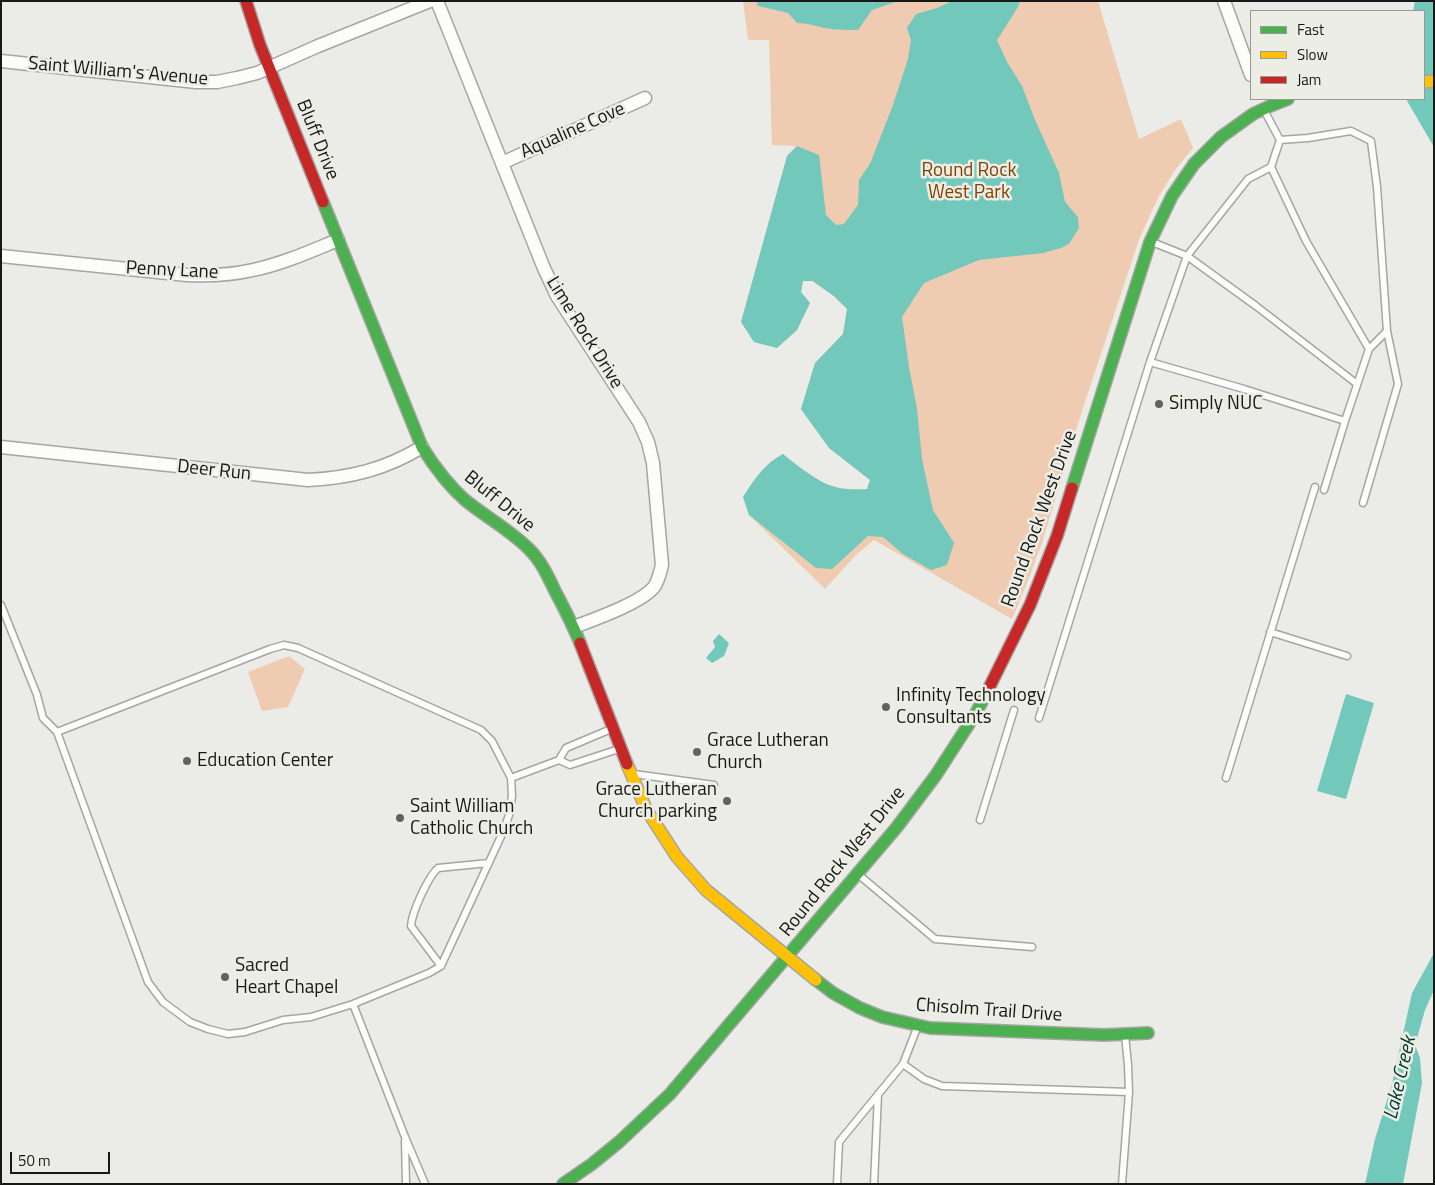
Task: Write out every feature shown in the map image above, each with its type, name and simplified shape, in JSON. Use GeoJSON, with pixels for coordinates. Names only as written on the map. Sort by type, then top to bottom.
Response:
{"type":"FeatureCollection","features":[{"type":"Feature","properties":{"kind":"street","name":"Bluff Drive"},"geometry":{"type":"LineString","coordinates":[[246,1],[260,45],[422,447],[434,466],[465,500],[514,536],[530,550],[543,567],[574,627],[620,748],[646,809],[677,857],[706,890],[788,956]]}},
{"type":"Feature","properties":{"kind":"street","name":"Saint William's Avenue"},"geometry":{"type":"LineString","coordinates":[[1,61],[196,82],[217,82],[257,73],[430,1]]}},
{"type":"Feature","properties":{"kind":"street","name":"Lime Rock Drive"},"geometry":{"type":"LineString","coordinates":[[437,1],[542,266],[557,296],[639,422],[648,442],[653,463],[662,565],[659,576],[654,586],[640,599],[574,627]]}},
{"type":"Feature","properties":{"kind":"street"},"geometry":{"type":"LineString","coordinates":[[1224,1],[1250,72]]}},
{"type":"Feature","properties":{"kind":"street","name":"Aqualine Cove"},"geometry":{"type":"LineString","coordinates":[[502,163],[645,98]]}},
{"type":"Feature","properties":{"kind":"street","name":"Round Rock West Drive"},"geometry":{"type":"LineString","coordinates":[[563,1184],[575,1180],[655,1111],[897,827],[976,712],[1030,604],[1057,536],[1150,242],[1173,196],[1192,167],[1217,140],[1262,104],[1283,100]]}},
{"type":"Feature","properties":{"kind":"street","name":"Penny Lane"},"geometry":{"type":"LineString","coordinates":[[1,256],[210,276],[254,270],[338,240]]}},
{"type":"Feature","properties":{"kind":"street","name":"Deer Run"},"geometry":{"type":"LineString","coordinates":[[1,447],[308,480],[356,475],[404,458],[422,447]]}},
{"type":"Feature","properties":{"kind":"street","name":"Chisolm Trail Drive"},"geometry":{"type":"LineString","coordinates":[[788,956],[816,980],[850,1004],[882,1017],[918,1025],[942,1029],[1104,1035],[1148,1033]]}},
{"type":"Feature","properties":{"kind":"lane"},"geometry":{"type":"LineString","coordinates":[[1262,104],[1280,140],[1272,167],[1306,240],[1369,349]]}},
{"type":"Feature","properties":{"kind":"lane"},"geometry":{"type":"LineString","coordinates":[[1280,140],[1308,138],[1351,131],[1371,141],[1377,187],[1386,330],[1398,384],[1363,503]]}},
{"type":"Feature","properties":{"kind":"lane"},"geometry":{"type":"LineString","coordinates":[[1039,718],[1150,362],[1187,256],[1248,179],[1272,167]]}},
{"type":"Feature","properties":{"kind":"lane"},"geometry":{"type":"LineString","coordinates":[[1150,242],[1187,256],[1256,306],[1357,384]]}},
{"type":"Feature","properties":{"kind":"lane"},"geometry":{"type":"LineString","coordinates":[[1324,490],[1369,349],[1386,330]]}},
{"type":"Feature","properties":{"kind":"lane"},"geometry":{"type":"LineString","coordinates":[[1150,362],[1345,421]]}},
{"type":"Feature","properties":{"kind":"lane"},"geometry":{"type":"LineString","coordinates":[[1226,778],[1315,487]]}},
{"type":"Feature","properties":{"kind":"lane"},"geometry":{"type":"LineString","coordinates":[[1,605],[37,695],[43,718],[57,732],[148,982],[163,1002],[190,1022],[208,1029],[228,1034],[245,1032],[283,1020],[311,1017],[353,1004],[429,974],[441,966],[503,832],[512,796],[511,778],[492,741],[481,730],[298,648],[284,645],[57,732]]}},
{"type":"Feature","properties":{"kind":"lane"},"geometry":{"type":"LineString","coordinates":[[1270,632],[1347,656]]}},
{"type":"Feature","properties":{"kind":"lane"},"geometry":{"type":"LineString","coordinates":[[980,820],[1014,710]]}},
{"type":"Feature","properties":{"kind":"lane"},"geometry":{"type":"LineString","coordinates":[[511,778],[559,760],[566,748],[613,729]]}},
{"type":"Feature","properties":{"kind":"lane"},"geometry":{"type":"LineString","coordinates":[[559,760],[570,765],[620,748]]}},
{"type":"Feature","properties":{"kind":"lane"},"geometry":{"type":"LineString","coordinates":[[631,773],[714,785]]}},
{"type":"Feature","properties":{"kind":"lane"},"geometry":{"type":"LineString","coordinates":[[441,966],[411,926],[412,918],[433,873],[438,868],[489,863]]}},
{"type":"Feature","properties":{"kind":"lane"},"geometry":{"type":"LineString","coordinates":[[858,874],[935,939],[1032,947]]}},
{"type":"Feature","properties":{"kind":"lane"},"geometry":{"type":"LineString","coordinates":[[353,1004],[425,1184]]}},
{"type":"Feature","properties":{"kind":"lane"},"geometry":{"type":"LineString","coordinates":[[837,1184],[839,1142],[903,1064],[918,1025]]}},
{"type":"Feature","properties":{"kind":"lane"},"geometry":{"type":"LineString","coordinates":[[1122,1184],[1128,1092],[1125,1034]]}},
{"type":"Feature","properties":{"kind":"lane"},"geometry":{"type":"LineString","coordinates":[[903,1064],[924,1079],[942,1086],[1128,1092]]}},
{"type":"Feature","properties":{"kind":"lane"},"geometry":{"type":"LineString","coordinates":[[874,1184],[878,1094]]}},
{"type":"Feature","properties":{"kind":"lane"},"geometry":{"type":"LineString","coordinates":[[405,1137],[406,1184]]}},
{"type":"Feature","properties":{"kind":"green space","name":"Round Rock West Park"},"geometry":{"type":"Polygon","coordinates":[[[743,1],[1098,1],[1139,139],[1181,119],[1193,148],[1175,170],[1158,198],[1140,237],[1082,411],[1042,543],[1012,619],[874,540],[857,554],[825,589],[749,515],[743,497],[765,468],[783,454],[814,477],[836,487],[867,489],[870,480],[829,448],[801,409],[815,363],[843,334],[847,309],[835,297],[812,281],[803,281],[801,292],[810,303],[797,330],[777,348],[754,342],[741,322],[787,156],[796,146],[772,145],[769,40],[748,40],[743,1]]]}},
{"type":"Feature","properties":{"kind":"green space"},"geometry":{"type":"Polygon","coordinates":[[[289,656],[305,669],[288,707],[262,711],[248,672],[289,656]]]}},
{"type":"Feature","properties":{"kind":"water"},"geometry":{"type":"Polygon","coordinates":[[[756,1],[898,1],[872,10],[858,30],[833,29],[797,23],[788,13],[758,6],[756,1]]]}},
{"type":"Feature","properties":{"kind":"water"},"geometry":{"type":"Polygon","coordinates":[[[952,1],[1020,1],[997,40],[1007,62],[1022,86],[1059,173],[1065,202],[1078,217],[1079,228],[1069,244],[1061,248],[1043,253],[979,260],[924,283],[902,317],[917,409],[922,459],[933,510],[954,543],[947,565],[931,570],[903,554],[883,537],[868,536],[832,569],[816,568],[749,515],[743,497],[765,468],[783,454],[826,484],[845,489],[867,489],[870,480],[829,448],[801,409],[815,363],[843,334],[847,309],[835,297],[813,281],[803,281],[801,292],[810,303],[797,330],[777,348],[754,342],[741,322],[787,156],[797,146],[819,155],[826,215],[836,225],[844,224],[858,205],[859,180],[870,164],[893,105],[908,59],[911,40],[907,28],[916,14],[952,1]]]}},
{"type":"Feature","properties":{"kind":"water"},"geometry":{"type":"Polygon","coordinates":[[[1415,1],[1434,1],[1434,147],[1407,100],[1425,100],[1425,10],[1413,10],[1415,1]]]}},
{"type":"Feature","properties":{"kind":"water"},"geometry":{"type":"Polygon","coordinates":[[[719,634],[729,643],[724,656],[712,663],[706,658],[715,647],[713,641],[719,634]]]}},
{"type":"Feature","properties":{"kind":"water"},"geometry":{"type":"Polygon","coordinates":[[[1346,694],[1374,703],[1346,799],[1317,791],[1346,694]]]}},
{"type":"Feature","properties":{"kind":"water","name":"Lake Creek"},"geometry":{"type":"Polygon","coordinates":[[[1434,953],[1434,990],[1425,1010],[1415,1045],[1420,1058],[1422,1083],[1403,1184],[1365,1184],[1375,1139],[1392,1084],[1412,993],[1434,953]]]}},
{"type":"Feature","properties":{"kind":"traffic: fast"},"geometry":{"type":"LineString","coordinates":[[1072,488],[1150,242],[1172,196],[1194,164],[1221,137],[1253,114],[1285,100]]}},
{"type":"Feature","properties":{"kind":"traffic: fast"},"geometry":{"type":"LineString","coordinates":[[323,202],[422,447],[442,475],[465,500],[522,542],[533,554],[547,574],[580,643]]}},
{"type":"Feature","properties":{"kind":"traffic: fast"},"geometry":{"type":"LineString","coordinates":[[563,1184],[619,1142],[670,1094],[897,827],[936,775],[986,694]]}},
{"type":"Feature","properties":{"kind":"traffic: fast"},"geometry":{"type":"LineString","coordinates":[[816,980],[833,993],[860,1008],[882,1017],[930,1028],[1104,1035],[1148,1033]]}},
{"type":"Feature","properties":{"kind":"traffic: slow"},"geometry":{"type":"LineString","coordinates":[[1425,82],[1434,81]]}},
{"type":"Feature","properties":{"kind":"traffic: slow"},"geometry":{"type":"LineString","coordinates":[[627,764],[646,809],[677,857],[706,890],[816,980]]}},
{"type":"Feature","properties":{"kind":"traffic: jam"},"geometry":{"type":"LineString","coordinates":[[246,1],[260,45],[323,202]]}},
{"type":"Feature","properties":{"kind":"traffic: jam"},"geometry":{"type":"LineString","coordinates":[[986,694],[1030,605],[1057,536],[1072,488]]}},
{"type":"Feature","properties":{"kind":"traffic: jam"},"geometry":{"type":"LineString","coordinates":[[580,643],[627,764]]}},
{"type":"Feature","properties":{"kind":"place","name":"Simply NUC"},"geometry":{"type":"Point","coordinates":[1159,404]}},
{"type":"Feature","properties":{"kind":"place","name":"Infinity Technology Consultants"},"geometry":{"type":"Point","coordinates":[886,707]}},
{"type":"Feature","properties":{"kind":"place","name":"Grace Lutheran Church"},"geometry":{"type":"Point","coordinates":[697,752]}},
{"type":"Feature","properties":{"kind":"place","name":"Education Center"},"geometry":{"type":"Point","coordinates":[187,761]}},
{"type":"Feature","properties":{"kind":"place","name":"Grace Lutheran Church parking"},"geometry":{"type":"Point","coordinates":[727,801]}},
{"type":"Feature","properties":{"kind":"place","name":"Saint William Catholic Church"},"geometry":{"type":"Point","coordinates":[400,818]}},
{"type":"Feature","properties":{"kind":"place","name":"Sacred Heart Chapel"},"geometry":{"type":"Point","coordinates":[225,977]}}]}
